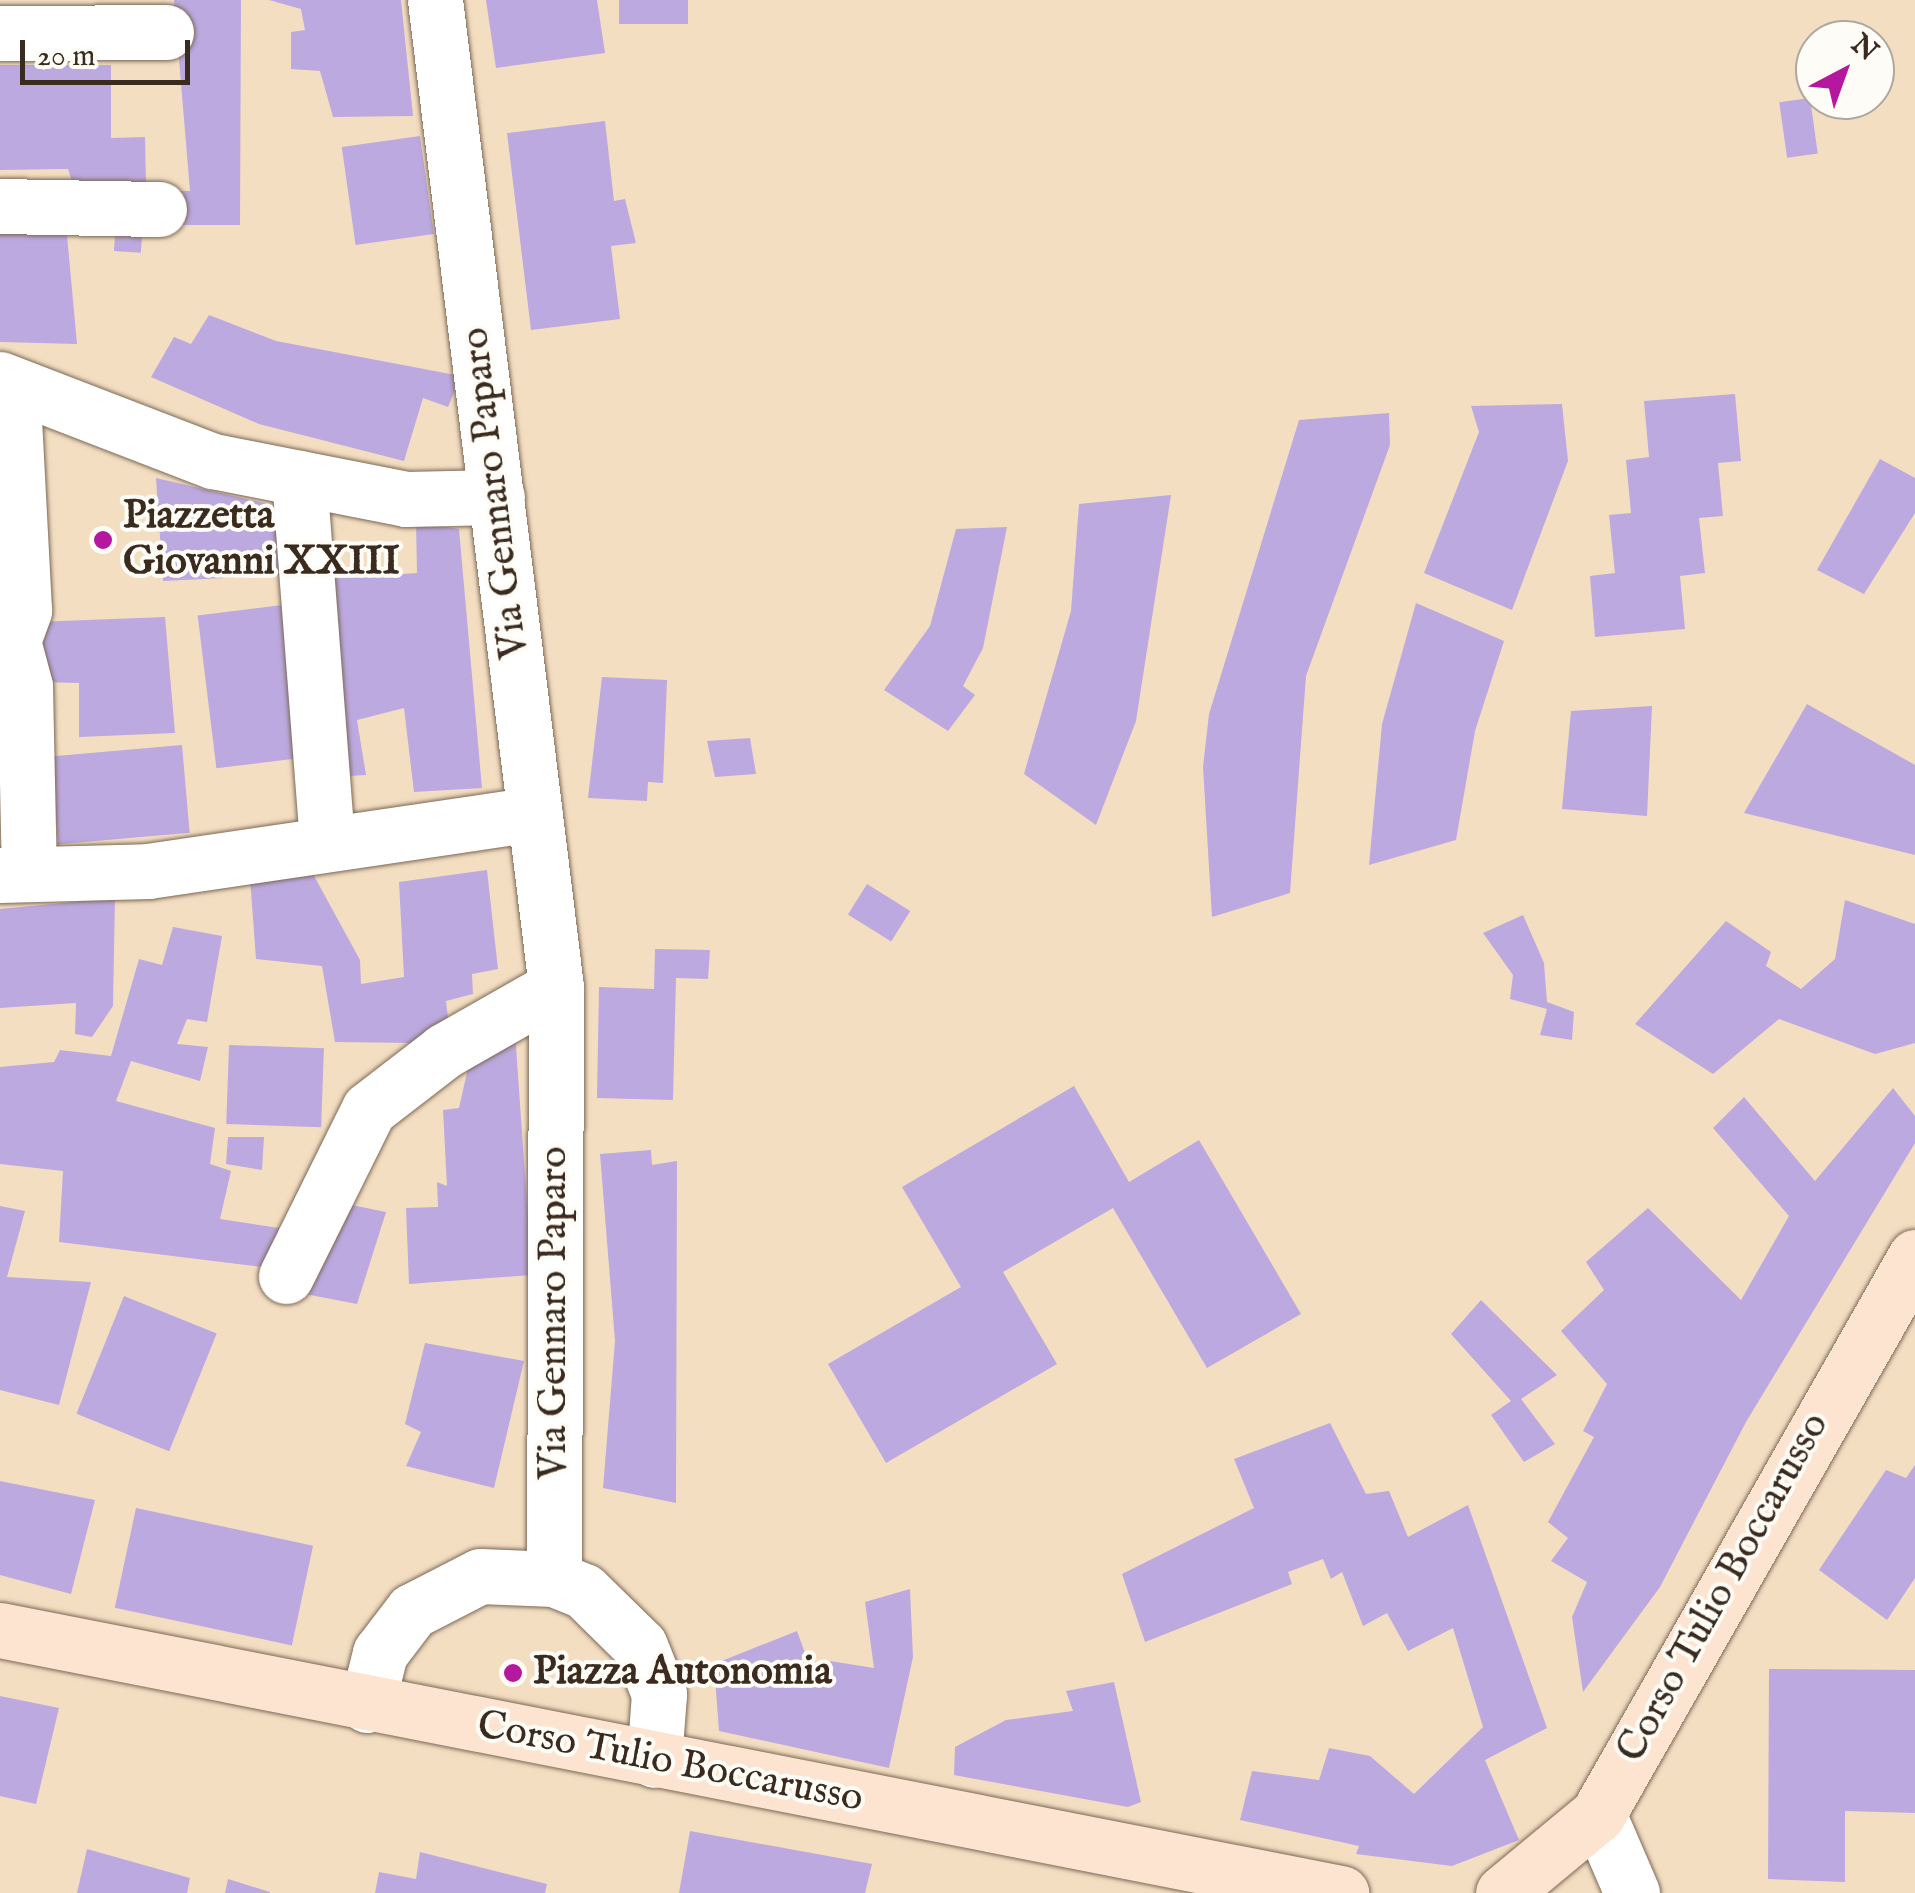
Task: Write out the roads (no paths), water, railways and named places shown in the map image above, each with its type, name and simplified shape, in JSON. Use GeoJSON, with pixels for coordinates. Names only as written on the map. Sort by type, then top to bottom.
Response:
{"type":"FeatureCollection","features":[{"type":"Feature","properties":{"kind":"street","name":"Via Gennaro Paparo"},"geometry":{"type":"LineString","coordinates":[[435,0],[556,987],[554,1579]]}},
{"type":"Feature","properties":{"kind":"street"},"geometry":{"type":"LineString","coordinates":[[0,33],[166,32]]}},
{"type":"Feature","properties":{"kind":"street"},"geometry":{"type":"LineString","coordinates":[[0,206],[158,209]]}},
{"type":"Feature","properties":{"kind":"street"},"geometry":{"type":"LineString","coordinates":[[497,497],[406,499],[213,461],[6,381],[24,610],[7,643],[25,686],[14,875],[148,871],[327,841],[535,814]]}},
{"type":"Feature","properties":{"kind":"street"},"geometry":{"type":"LineString","coordinates":[[299,478],[327,841]]}},
{"type":"Feature","properties":{"kind":"street"},"geometry":{"type":"LineString","coordinates":[[286,1276],[369,1109],[444,1051],[556,987]]}},
{"type":"Feature","properties":{"kind":"street","name":"Corso Tulio Boccarusso"},"geometry":{"type":"LineString","coordinates":[[1504,1893],[1598,1814],[1915,1257]]}},
{"type":"Feature","properties":{"kind":"street"},"geometry":{"type":"LineString","coordinates":[[367,1705],[380,1652],[412,1611],[480,1576],[554,1579],[584,1591],[640,1646],[659,1694],[654,1760]]}},
{"type":"Feature","properties":{"kind":"street","name":"Corso Tulio Boccarusso"},"geometry":{"type":"LineString","coordinates":[[0,1630],[1341,1893]]}},
{"type":"Feature","properties":{"kind":"street"},"geometry":{"type":"LineString","coordinates":[[1598,1814],[1632,1893]]}},
{"type":"Feature","properties":{"kind":"place","name":"Piazzetta Giovanni XXIII"},"geometry":{"type":"Point","coordinates":[103,540]}},
{"type":"Feature","properties":{"kind":"place","name":"Piazza Autonomia"},"geometry":{"type":"Point","coordinates":[513,1673]}}]}
